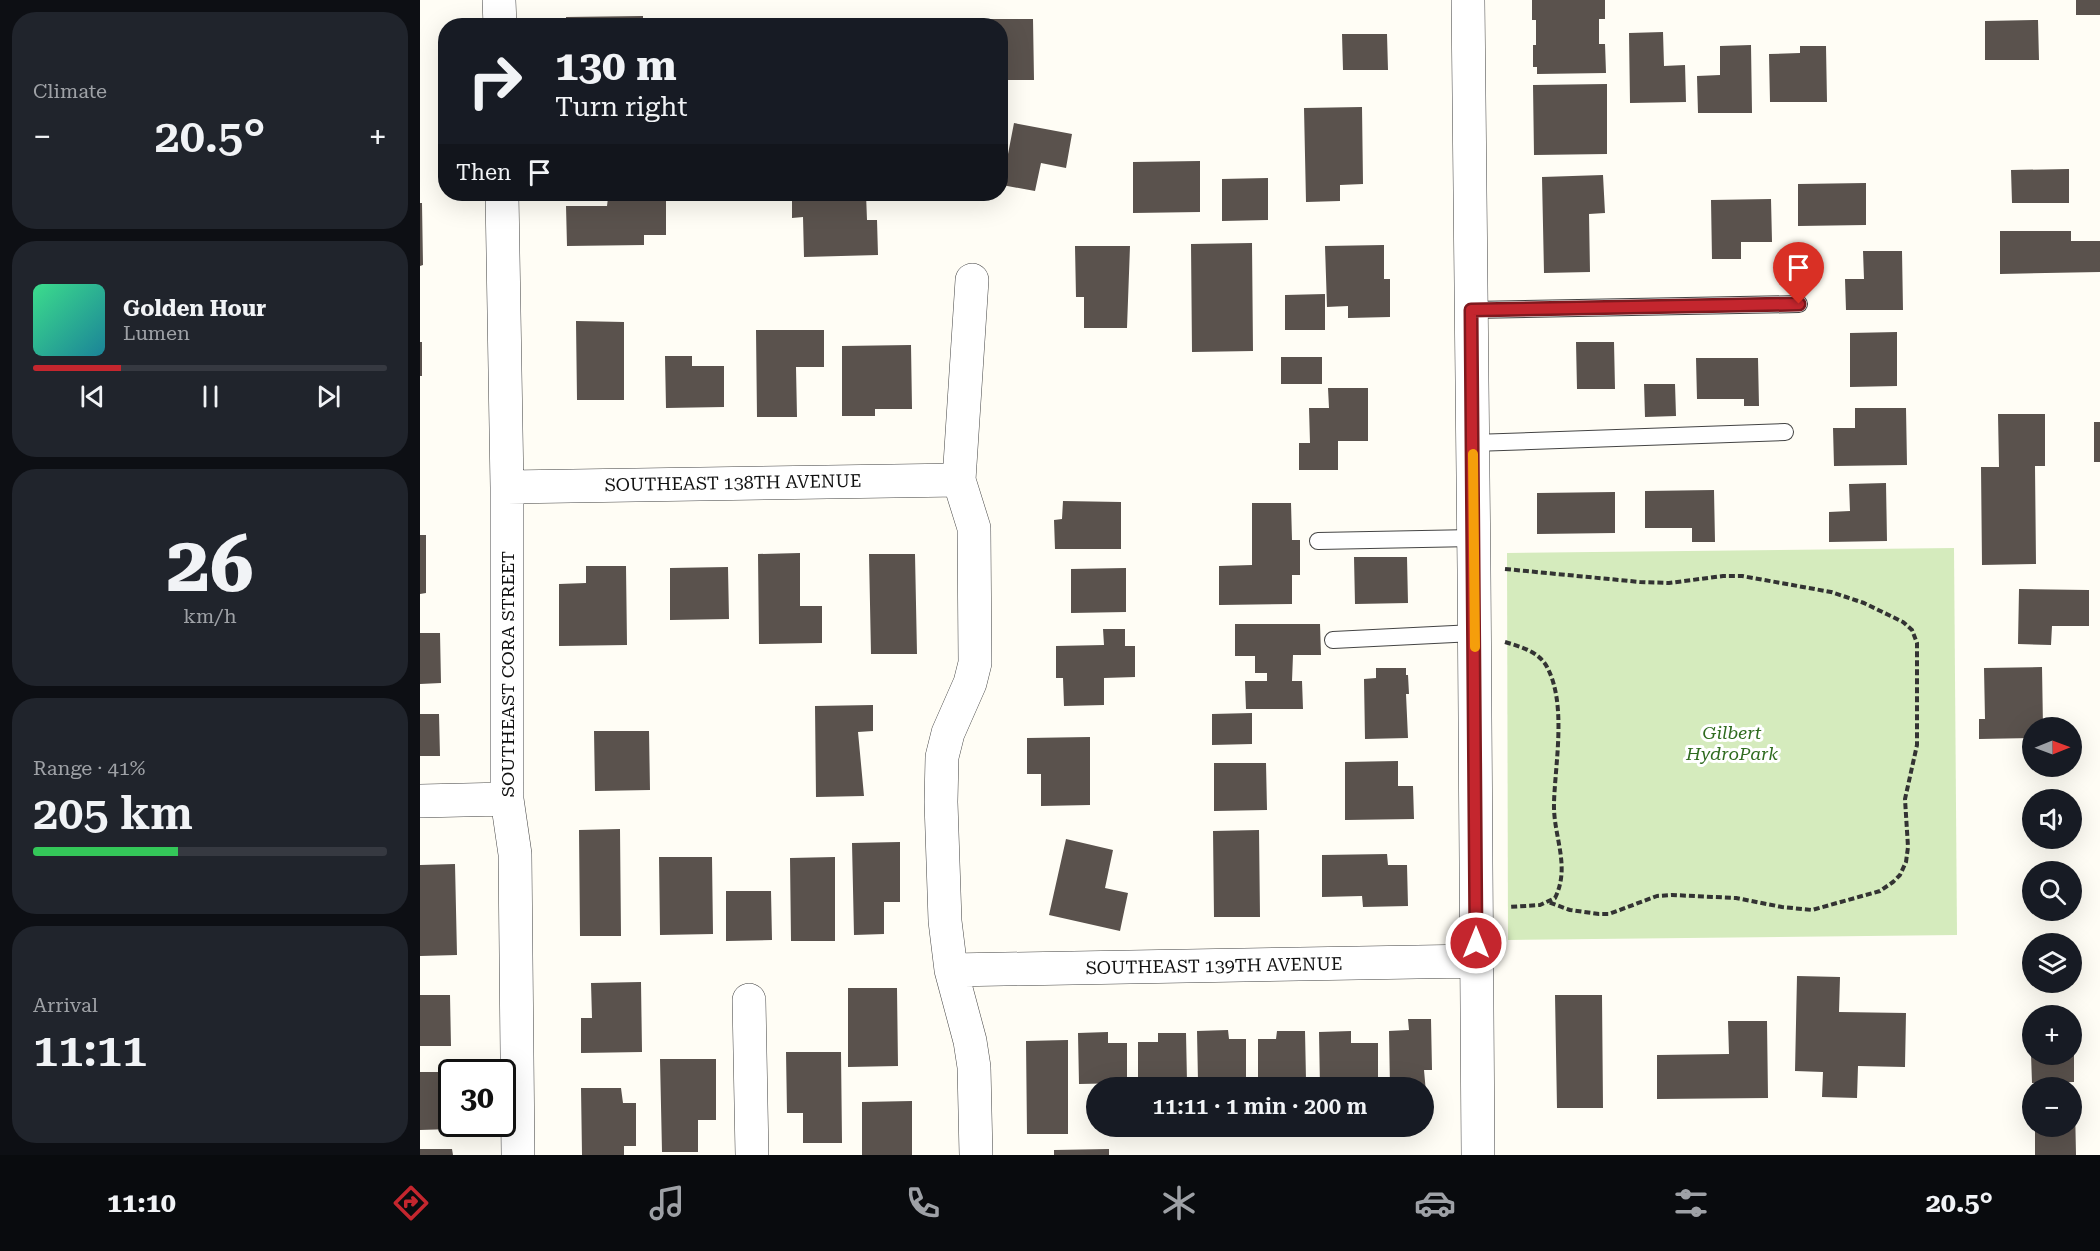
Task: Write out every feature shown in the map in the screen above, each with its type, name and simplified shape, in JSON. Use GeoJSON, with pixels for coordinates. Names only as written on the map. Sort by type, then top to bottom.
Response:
{"type":"FeatureCollection","features":[{"type":"Feature","properties":{"kind":"street"},"geometry":{"type":"LineString","coordinates":[[499,0],[500,18]]}},
{"type":"Feature","properties":{"kind":"street"},"geometry":{"type":"LineString","coordinates":[[1468,0],[1478,1155]]}},
{"type":"Feature","properties":{"kind":"street","name":"SOUTHEAST CORA STREET"},"geometry":{"type":"LineString","coordinates":[[502,201],[507,487],[507,799],[515,854],[518,1155]]}},
{"type":"Feature","properties":{"kind":"street"},"geometry":{"type":"LineString","coordinates":[[972,280],[959,480],[974,528],[975,663],[970,683],[948,733],[942,757],[941,802],[945,921],[951,970],[970,1041],[974,1067],[976,1155]]}},
{"type":"Feature","properties":{"kind":"street","name":"SOUTHEAST 138TH AVENUE"},"geometry":{"type":"LineString","coordinates":[[507,487],[959,480]]}},
{"type":"Feature","properties":{"kind":"street"},"geometry":{"type":"LineString","coordinates":[[420,801],[507,799]]}},
{"type":"Feature","properties":{"kind":"street","name":"SOUTHEAST 139TH AVENUE"},"geometry":{"type":"LineString","coordinates":[[951,970],[1476,961]]}},
{"type":"Feature","properties":{"kind":"street"},"geometry":{"type":"LineString","coordinates":[[749,1000],[752,1155]]}},
{"type":"Feature","properties":{"kind":"lane"},"geometry":{"type":"LineString","coordinates":[[1471,310],[1799,304]]}},
{"type":"Feature","properties":{"kind":"lane"},"geometry":{"type":"LineString","coordinates":[[1473,443],[1785,432]]}},
{"type":"Feature","properties":{"kind":"lane"},"geometry":{"type":"LineString","coordinates":[[1318,541],[1474,537]]}},
{"type":"Feature","properties":{"kind":"lane"},"geometry":{"type":"LineString","coordinates":[[1333,640],[1475,638]]}},
{"type":"Feature","properties":{"kind":"path"},"geometry":{"type":"LineString","coordinates":[[1474,570],[1506,569],[1669,583],[1723,576],[1742,576],[1831,592],[1864,603],[1903,622],[1912,630],[1917,643],[1917,745],[1905,799],[1908,847],[1906,862],[1900,875],[1893,882],[1880,891],[1812,910],[1782,908],[1736,898],[1657,896],[1609,914],[1599,914],[1570,910],[1548,902]]}},
{"type":"Feature","properties":{"kind":"path"},"geometry":{"type":"LineString","coordinates":[[1475,638],[1505,642],[1521,647],[1539,657],[1551,675],[1556,702],[1559,746],[1554,804],[1562,869],[1558,892],[1548,902],[1540,905],[1476,908]]}},
{"type":"Feature","properties":{"kind":"green space","name":"Gilbert HydroPark"},"geometry":{"type":"Polygon","coordinates":[[[1954,548],[1957,935],[1508,940],[1507,553],[1954,548]]]}},
{"type":"Feature","properties":{"kind":"building"},"geometry":{"type":"Polygon","coordinates":[[[1532,0],[1605,0],[1605,19],[1599,19],[1599,44],[1605,44],[1606,73],[1537,74],[1537,67],[1533,67],[1536,20],[1532,20],[1532,0]]]}},
{"type":"Feature","properties":{"kind":"building"},"geometry":{"type":"Polygon","coordinates":[[[2076,0],[2100,0],[2100,15],[2076,15],[2076,0]]]}},
{"type":"Feature","properties":{"kind":"building"},"geometry":{"type":"Polygon","coordinates":[[[643,16],[643,18],[566,18],[643,16]]]}},
{"type":"Feature","properties":{"kind":"building"},"geometry":{"type":"Polygon","coordinates":[[[1008,19],[1033,19],[1034,80],[1008,80],[1008,19]]]}},
{"type":"Feature","properties":{"kind":"building"},"geometry":{"type":"Polygon","coordinates":[[[2038,20],[2039,60],[1985,60],[1985,21],[2038,20]]]}},
{"type":"Feature","properties":{"kind":"building"},"geometry":{"type":"Polygon","coordinates":[[[1663,32],[1664,66],[1685,65],[1686,102],[1630,103],[1629,33],[1663,32]]]}},
{"type":"Feature","properties":{"kind":"building"},"geometry":{"type":"Polygon","coordinates":[[[1342,34],[1387,34],[1388,70],[1343,70],[1342,34]]]}},
{"type":"Feature","properties":{"kind":"building"},"geometry":{"type":"Polygon","coordinates":[[[1751,45],[1752,113],[1698,113],[1697,76],[1720,75],[1720,46],[1751,45]]]}},
{"type":"Feature","properties":{"kind":"building"},"geometry":{"type":"Polygon","coordinates":[[[1800,46],[1826,46],[1827,102],[1770,102],[1769,54],[1800,53],[1800,46]]]}},
{"type":"Feature","properties":{"kind":"building"},"geometry":{"type":"Polygon","coordinates":[[[1607,84],[1607,154],[1534,155],[1533,85],[1607,84]]]}},
{"type":"Feature","properties":{"kind":"building"},"geometry":{"type":"Polygon","coordinates":[[[1362,107],[1363,184],[1340,185],[1340,201],[1306,202],[1304,108],[1362,107]]]}},
{"type":"Feature","properties":{"kind":"building"},"geometry":{"type":"Polygon","coordinates":[[[1014,123],[1072,134],[1066,168],[1041,163],[1035,191],[1008,186],[1008,154],[1014,123]]]}},
{"type":"Feature","properties":{"kind":"building"},"geometry":{"type":"Polygon","coordinates":[[[1200,161],[1200,212],[1133,213],[1133,162],[1200,161]]]}},
{"type":"Feature","properties":{"kind":"building"},"geometry":{"type":"Polygon","coordinates":[[[2069,169],[2069,203],[2012,203],[2011,170],[2069,169]]]}},
{"type":"Feature","properties":{"kind":"building"},"geometry":{"type":"Polygon","coordinates":[[[1603,175],[1605,213],[1589,214],[1590,272],[1544,273],[1542,177],[1603,175]]]}},
{"type":"Feature","properties":{"kind":"building"},"geometry":{"type":"Polygon","coordinates":[[[1268,178],[1268,220],[1222,221],[1222,179],[1268,178]]]}},
{"type":"Feature","properties":{"kind":"building"},"geometry":{"type":"Polygon","coordinates":[[[1866,183],[1866,225],[1798,226],[1798,184],[1866,183]]]}},
{"type":"Feature","properties":{"kind":"building"},"geometry":{"type":"Polygon","coordinates":[[[1771,199],[1772,242],[1741,242],[1741,259],[1712,259],[1711,200],[1771,199]]]}},
{"type":"Feature","properties":{"kind":"building"},"geometry":{"type":"Polygon","coordinates":[[[608,201],[666,201],[666,235],[644,235],[644,245],[567,246],[566,206],[607,206],[608,201]]]}},
{"type":"Feature","properties":{"kind":"building"},"geometry":{"type":"Polygon","coordinates":[[[792,201],[866,201],[867,220],[877,220],[878,255],[804,257],[803,217],[792,218],[792,201]]]}},
{"type":"Feature","properties":{"kind":"building"},"geometry":{"type":"Polygon","coordinates":[[[420,203],[422,203],[423,265],[420,266],[420,203]]]}},
{"type":"Feature","properties":{"kind":"building"},"geometry":{"type":"Polygon","coordinates":[[[2000,231],[2071,231],[2071,241],[2100,241],[2100,272],[2000,274],[2000,231]]]}},
{"type":"Feature","properties":{"kind":"building"},"geometry":{"type":"Polygon","coordinates":[[[1252,243],[1253,351],[1192,352],[1191,244],[1252,243]]]}},
{"type":"Feature","properties":{"kind":"building"},"geometry":{"type":"Polygon","coordinates":[[[1384,245],[1384,279],[1390,279],[1390,317],[1348,318],[1348,306],[1327,307],[1325,246],[1384,245]]]}},
{"type":"Feature","properties":{"kind":"building"},"geometry":{"type":"Polygon","coordinates":[[[1075,246],[1130,246],[1127,328],[1084,328],[1084,297],[1076,297],[1075,246]]]}},
{"type":"Feature","properties":{"kind":"building"},"geometry":{"type":"Polygon","coordinates":[[[1863,251],[1902,251],[1903,310],[1846,310],[1845,279],[1864,279],[1863,251]]]}},
{"type":"Feature","properties":{"kind":"building"},"geometry":{"type":"Polygon","coordinates":[[[1325,294],[1325,330],[1285,330],[1285,295],[1325,294]]]}},
{"type":"Feature","properties":{"kind":"building"},"geometry":{"type":"Polygon","coordinates":[[[576,321],[624,322],[624,400],[577,400],[576,321]]]}},
{"type":"Feature","properties":{"kind":"building"},"geometry":{"type":"Polygon","coordinates":[[[756,330],[824,330],[824,367],[796,367],[797,417],[757,417],[756,330]]]}},
{"type":"Feature","properties":{"kind":"building"},"geometry":{"type":"Polygon","coordinates":[[[1897,332],[1897,386],[1850,387],[1850,333],[1897,332]]]}},
{"type":"Feature","properties":{"kind":"building"},"geometry":{"type":"Polygon","coordinates":[[[420,342],[422,342],[422,376],[420,376],[420,342]]]}},
{"type":"Feature","properties":{"kind":"building"},"geometry":{"type":"Polygon","coordinates":[[[1576,342],[1614,342],[1615,389],[1577,389],[1576,342]]]}},
{"type":"Feature","properties":{"kind":"building"},"geometry":{"type":"Polygon","coordinates":[[[911,345],[912,409],[875,409],[875,416],[842,416],[842,346],[911,345]]]}},
{"type":"Feature","properties":{"kind":"building"},"geometry":{"type":"Polygon","coordinates":[[[665,356],[692,356],[692,366],[724,366],[724,407],[666,408],[665,356]]]}},
{"type":"Feature","properties":{"kind":"building"},"geometry":{"type":"Polygon","coordinates":[[[1281,357],[1322,357],[1322,384],[1281,384],[1281,357]]]}},
{"type":"Feature","properties":{"kind":"building"},"geometry":{"type":"Polygon","coordinates":[[[1696,358],[1758,358],[1759,406],[1744,406],[1744,399],[1697,399],[1696,358]]]}},
{"type":"Feature","properties":{"kind":"building"},"geometry":{"type":"Polygon","coordinates":[[[1644,384],[1675,384],[1676,416],[1645,417],[1644,384]]]}},
{"type":"Feature","properties":{"kind":"building"},"geometry":{"type":"Polygon","coordinates":[[[1328,388],[1368,388],[1368,441],[1338,441],[1338,470],[1299,470],[1299,443],[1310,443],[1309,408],[1329,408],[1328,388]]]}},
{"type":"Feature","properties":{"kind":"building"},"geometry":{"type":"Polygon","coordinates":[[[1855,408],[1906,408],[1907,465],[1834,466],[1833,428],[1855,428],[1855,408]]]}},
{"type":"Feature","properties":{"kind":"building"},"geometry":{"type":"Polygon","coordinates":[[[1998,414],[2045,414],[2045,466],[2035,466],[2036,564],[1982,565],[1981,467],[1999,467],[1998,414]]]}},
{"type":"Feature","properties":{"kind":"building"},"geometry":{"type":"Polygon","coordinates":[[[2094,422],[2100,422],[2100,462],[2094,462],[2094,422]]]}},
{"type":"Feature","properties":{"kind":"building"},"geometry":{"type":"Polygon","coordinates":[[[1886,483],[1887,541],[1829,542],[1829,512],[1850,511],[1849,484],[1886,483]]]}},
{"type":"Feature","properties":{"kind":"building"},"geometry":{"type":"Polygon","coordinates":[[[1714,490],[1715,542],[1692,542],[1692,528],[1645,528],[1645,491],[1714,490]]]}},
{"type":"Feature","properties":{"kind":"building"},"geometry":{"type":"Polygon","coordinates":[[[1615,492],[1615,533],[1537,534],[1537,493],[1615,492]]]}},
{"type":"Feature","properties":{"kind":"building"},"geometry":{"type":"Polygon","coordinates":[[[1063,501],[1121,502],[1121,549],[1055,549],[1054,520],[1062,519],[1063,501]]]}},
{"type":"Feature","properties":{"kind":"building"},"geometry":{"type":"Polygon","coordinates":[[[1252,503],[1291,503],[1292,540],[1300,540],[1300,575],[1292,575],[1292,604],[1219,605],[1219,566],[1252,565],[1252,503]]]}},
{"type":"Feature","properties":{"kind":"building"},"geometry":{"type":"Polygon","coordinates":[[[420,535],[426,535],[426,593],[420,594],[420,535]]]}},
{"type":"Feature","properties":{"kind":"building"},"geometry":{"type":"Polygon","coordinates":[[[800,553],[800,606],[822,606],[822,643],[759,644],[758,554],[800,553]]]}},
{"type":"Feature","properties":{"kind":"building"},"geometry":{"type":"Polygon","coordinates":[[[869,554],[915,554],[917,654],[871,654],[869,554]]]}},
{"type":"Feature","properties":{"kind":"building"},"geometry":{"type":"Polygon","coordinates":[[[1354,557],[1407,557],[1408,603],[1355,604],[1354,557]]]}},
{"type":"Feature","properties":{"kind":"building"},"geometry":{"type":"Polygon","coordinates":[[[586,566],[626,566],[627,645],[559,646],[559,584],[586,583],[586,566]]]}},
{"type":"Feature","properties":{"kind":"building"},"geometry":{"type":"Polygon","coordinates":[[[728,567],[729,619],[670,620],[670,568],[728,567]]]}},
{"type":"Feature","properties":{"kind":"building"},"geometry":{"type":"Polygon","coordinates":[[[1126,568],[1126,612],[1071,613],[1071,569],[1126,568]]]}},
{"type":"Feature","properties":{"kind":"building"},"geometry":{"type":"Polygon","coordinates":[[[2019,589],[2089,590],[2089,626],[2052,626],[2051,645],[2018,644],[2019,589]]]}},
{"type":"Feature","properties":{"kind":"building"},"geometry":{"type":"Polygon","coordinates":[[[1235,624],[1320,624],[1321,655],[1293,655],[1292,681],[1302,681],[1303,709],[1246,709],[1245,681],[1267,681],[1267,673],[1255,673],[1255,656],[1235,656],[1235,624]]]}},
{"type":"Feature","properties":{"kind":"building"},"geometry":{"type":"Polygon","coordinates":[[[1103,629],[1125,629],[1125,646],[1135,646],[1135,677],[1104,678],[1104,705],[1064,706],[1063,678],[1056,678],[1056,646],[1104,645],[1103,629]]]}},
{"type":"Feature","properties":{"kind":"building"},"geometry":{"type":"Polygon","coordinates":[[[420,633],[440,633],[441,683],[420,684],[420,633]]]}},
{"type":"Feature","properties":{"kind":"building"},"geometry":{"type":"Polygon","coordinates":[[[2042,667],[2043,717],[2022,717],[2022,738],[1979,739],[1979,719],[1985,719],[1984,668],[2042,667]]]}},
{"type":"Feature","properties":{"kind":"building"},"geometry":{"type":"Polygon","coordinates":[[[1376,668],[1406,668],[1409,694],[1406,694],[1408,738],[1365,739],[1364,679],[1376,678],[1376,668]]]}},
{"type":"Feature","properties":{"kind":"building"},"geometry":{"type":"Polygon","coordinates":[[[873,705],[873,731],[858,732],[864,796],[816,797],[815,706],[873,705]]]}},
{"type":"Feature","properties":{"kind":"building"},"geometry":{"type":"Polygon","coordinates":[[[1252,713],[1252,744],[1212,745],[1212,714],[1252,713]]]}},
{"type":"Feature","properties":{"kind":"building"},"geometry":{"type":"Polygon","coordinates":[[[420,714],[439,714],[440,756],[420,756],[420,714]]]}},
{"type":"Feature","properties":{"kind":"building"},"geometry":{"type":"Polygon","coordinates":[[[594,731],[649,731],[650,790],[595,791],[594,731]]]}},
{"type":"Feature","properties":{"kind":"building"},"geometry":{"type":"Polygon","coordinates":[[[1090,737],[1090,805],[1041,806],[1041,774],[1027,774],[1027,738],[1090,737]]]}},
{"type":"Feature","properties":{"kind":"building"},"geometry":{"type":"Polygon","coordinates":[[[1398,761],[1398,786],[1413,786],[1414,819],[1345,820],[1345,762],[1398,761]]]}},
{"type":"Feature","properties":{"kind":"building"},"geometry":{"type":"Polygon","coordinates":[[[1214,763],[1266,763],[1267,810],[1214,811],[1214,763]]]}},
{"type":"Feature","properties":{"kind":"building"},"geometry":{"type":"Polygon","coordinates":[[[620,829],[621,936],[580,936],[579,830],[620,829]]]}},
{"type":"Feature","properties":{"kind":"building"},"geometry":{"type":"Polygon","coordinates":[[[1259,830],[1260,917],[1214,917],[1213,831],[1259,830]]]}},
{"type":"Feature","properties":{"kind":"building"},"geometry":{"type":"Polygon","coordinates":[[[1066,839],[1113,850],[1105,888],[1128,893],[1120,931],[1049,915],[1066,839]]]}},
{"type":"Feature","properties":{"kind":"building"},"geometry":{"type":"Polygon","coordinates":[[[900,842],[900,902],[884,902],[884,934],[854,935],[852,843],[900,842]]]}},
{"type":"Feature","properties":{"kind":"building"},"geometry":{"type":"Polygon","coordinates":[[[1387,854],[1388,865],[1407,865],[1408,906],[1363,907],[1362,896],[1322,897],[1322,855],[1387,854]]]}},
{"type":"Feature","properties":{"kind":"building"},"geometry":{"type":"Polygon","coordinates":[[[659,857],[712,857],[713,934],[660,935],[659,857]]]}},
{"type":"Feature","properties":{"kind":"building"},"geometry":{"type":"Polygon","coordinates":[[[835,857],[835,941],[791,941],[790,858],[835,857]]]}},
{"type":"Feature","properties":{"kind":"building"},"geometry":{"type":"Polygon","coordinates":[[[455,864],[457,955],[420,956],[420,865],[455,864]]]}},
{"type":"Feature","properties":{"kind":"building"},"geometry":{"type":"Polygon","coordinates":[[[726,891],[771,891],[772,940],[726,941],[726,891]]]}},
{"type":"Feature","properties":{"kind":"building"},"geometry":{"type":"Polygon","coordinates":[[[1797,976],[1840,977],[1839,1012],[1906,1013],[1905,1067],[1858,1066],[1857,1098],[1822,1097],[1823,1072],[1795,1071],[1797,976]]]}},
{"type":"Feature","properties":{"kind":"building"},"geometry":{"type":"Polygon","coordinates":[[[641,982],[642,1052],[581,1053],[581,1018],[592,1018],[591,983],[641,982]]]}},
{"type":"Feature","properties":{"kind":"building"},"geometry":{"type":"Polygon","coordinates":[[[848,988],[897,988],[898,1066],[848,1067],[848,988]]]}},
{"type":"Feature","properties":{"kind":"building"},"geometry":{"type":"Polygon","coordinates":[[[420,995],[450,995],[451,1046],[420,1046],[420,995]]]}},
{"type":"Feature","properties":{"kind":"building"},"geometry":{"type":"Polygon","coordinates":[[[1555,995],[1602,995],[1603,1108],[1557,1108],[1555,995]]]}},
{"type":"Feature","properties":{"kind":"building"},"geometry":{"type":"Polygon","coordinates":[[[1408,1019],[1431,1019],[1432,1070],[1424,1070],[1425,1077],[1390,1077],[1389,1031],[1409,1030],[1408,1019]]]}},
{"type":"Feature","properties":{"kind":"building"},"geometry":{"type":"Polygon","coordinates":[[[1728,1021],[1767,1021],[1768,1098],[1657,1099],[1657,1055],[1729,1054],[1728,1021]]]}},
{"type":"Feature","properties":{"kind":"building"},"geometry":{"type":"Polygon","coordinates":[[[1228,1030],[1229,1039],[1246,1039],[1246,1077],[1198,1077],[1197,1031],[1228,1030]]]}},
{"type":"Feature","properties":{"kind":"building"},"geometry":{"type":"Polygon","coordinates":[[[1277,1031],[1305,1031],[1306,1077],[1258,1077],[1258,1039],[1276,1039],[1277,1031]]]}},
{"type":"Feature","properties":{"kind":"building"},"geometry":{"type":"Polygon","coordinates":[[[1351,1031],[1351,1043],[1378,1043],[1378,1077],[1320,1077],[1319,1032],[1351,1031]]]}},
{"type":"Feature","properties":{"kind":"building"},"geometry":{"type":"Polygon","coordinates":[[[1108,1032],[1108,1043],[1127,1043],[1127,1077],[1086,1077],[1086,1084],[1079,1084],[1078,1033],[1108,1032]]]}},
{"type":"Feature","properties":{"kind":"building"},"geometry":{"type":"Polygon","coordinates":[[[1158,1033],[1186,1033],[1187,1077],[1138,1077],[1138,1042],[1158,1042],[1158,1033]]]}},
{"type":"Feature","properties":{"kind":"building"},"geometry":{"type":"Polygon","coordinates":[[[1068,1040],[1068,1134],[1027,1134],[1026,1041],[1068,1040]]]}},
{"type":"Feature","properties":{"kind":"building"},"geometry":{"type":"Polygon","coordinates":[[[786,1052],[841,1052],[842,1143],[803,1143],[803,1113],[787,1113],[786,1052]]]}},
{"type":"Feature","properties":{"kind":"building"},"geometry":{"type":"Polygon","coordinates":[[[660,1059],[716,1059],[716,1120],[698,1120],[698,1152],[662,1152],[660,1059]]]}},
{"type":"Feature","properties":{"kind":"building"},"geometry":{"type":"Polygon","coordinates":[[[2031,1065],[2074,1065],[2074,1077],[2032,1077],[2031,1065]]]}},
{"type":"Feature","properties":{"kind":"building"},"geometry":{"type":"Polygon","coordinates":[[[420,1072],[438,1072],[438,1129],[420,1130],[420,1072]]]}},
{"type":"Feature","properties":{"kind":"building"},"geometry":{"type":"Polygon","coordinates":[[[581,1088],[621,1088],[623,1103],[636,1103],[636,1146],[624,1146],[624,1155],[582,1155],[581,1088]]]}},
{"type":"Feature","properties":{"kind":"building"},"geometry":{"type":"Polygon","coordinates":[[[912,1101],[912,1155],[862,1155],[862,1102],[912,1101]]]}},
{"type":"Feature","properties":{"kind":"building"},"geometry":{"type":"Polygon","coordinates":[[[2035,1137],[2076,1137],[2076,1155],[2035,1155],[2035,1137]]]}},
{"type":"Feature","properties":{"kind":"building"},"geometry":{"type":"Polygon","coordinates":[[[420,1149],[452,1149],[453,1155],[420,1155],[420,1149]]]}},
{"type":"Feature","properties":{"kind":"building"},"geometry":{"type":"Polygon","coordinates":[[[1109,1149],[1109,1155],[1054,1155],[1054,1150],[1109,1149]]]}},
{"type":"Feature","properties":{"kind":"slow traffic"},"geometry":{"type":"LineString","coordinates":[[1473,454],[1475,647]]}},
{"type":"Feature","properties":{"kind":"route"},"geometry":{"type":"LineString","coordinates":[[1476,943],[1471,310],[1799,304]]}}]}
